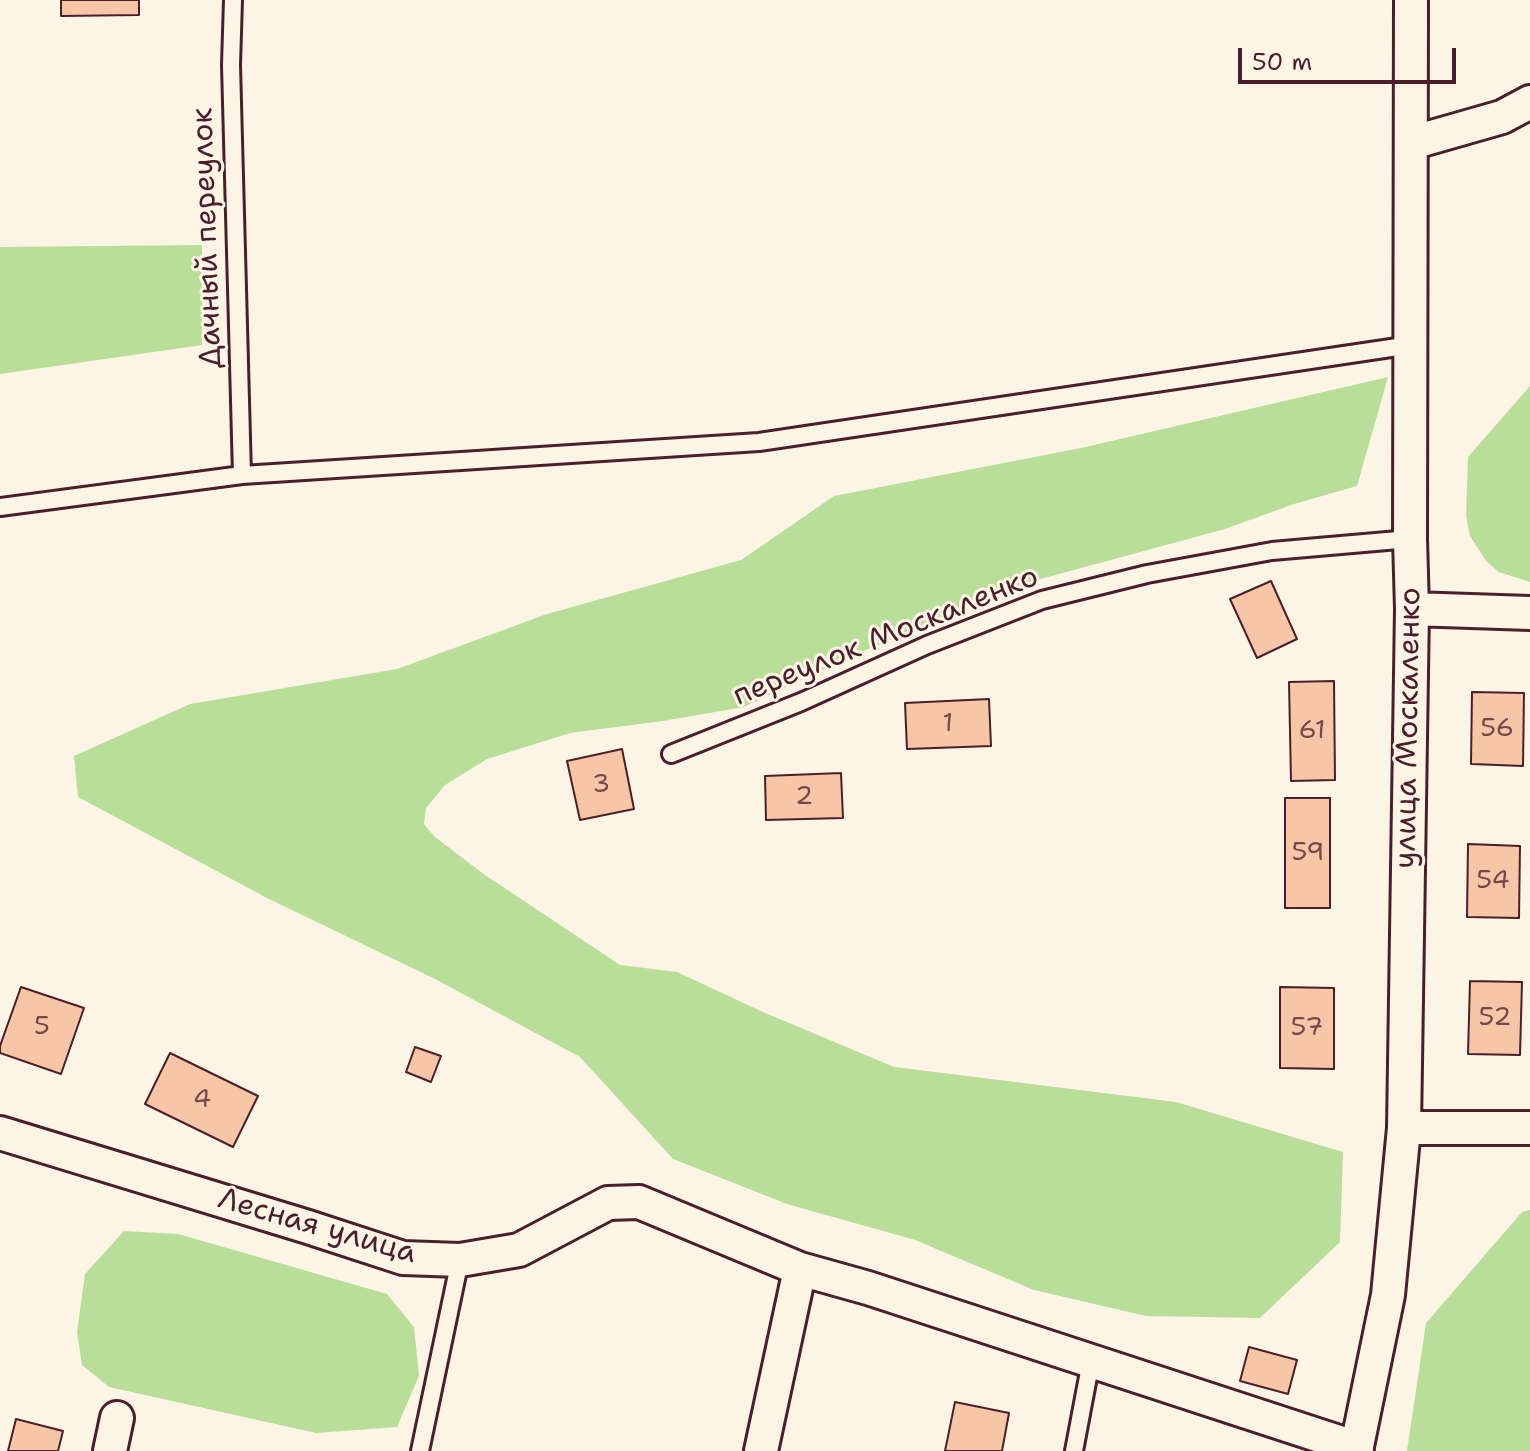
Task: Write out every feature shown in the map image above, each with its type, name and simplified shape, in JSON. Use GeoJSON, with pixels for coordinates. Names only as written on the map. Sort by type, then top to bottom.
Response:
{"type":"FeatureCollection","features":[{"type":"Feature","properties":{"kind":"street","name":"улица Москаленко"},"geometry":{"type":"LineString","coordinates":[[1356,1450],[1388,1295],[1404,1128],[1412,609],[1411,0]]}},
{"type":"Feature","properties":{"kind":"street"},"geometry":{"type":"LineString","coordinates":[[1411,143],[1502,117],[1530,102]]}},
{"type":"Feature","properties":{"kind":"street"},"geometry":{"type":"LineString","coordinates":[[1412,609],[1530,613]]}},
{"type":"Feature","properties":{"kind":"street"},"geometry":{"type":"LineString","coordinates":[[1404,1128],[1530,1128]]}},
{"type":"Feature","properties":{"kind":"street","name":"Лесная улица"},"geometry":{"type":"LineString","coordinates":[[0,1133],[403,1258],[460,1260],[519,1250],[608,1203],[639,1202],[800,1269],[868,1288],[1356,1450]]}},
{"type":"Feature","properties":{"kind":"street"},"geometry":{"type":"LineString","coordinates":[[761,1451],[800,1269]]}},
{"type":"Feature","properties":{"kind":"street"},"geometry":{"type":"LineString","coordinates":[[110,1451],[117,1418]]}},
{"type":"Feature","properties":{"kind":"lane","name":"Дачный переулок"},"geometry":{"type":"LineString","coordinates":[[233,0],[231,65],[242,475]]}},
{"type":"Feature","properties":{"kind":"lane"},"geometry":{"type":"LineString","coordinates":[[0,507],[242,475],[759,442],[1411,345]]}},
{"type":"Feature","properties":{"kind":"lane","name":"переулок Москаленко"},"geometry":{"type":"LineString","coordinates":[[671,754],[801,702],[927,645],[1042,600],[1147,574],[1272,551],[1410,539]]}},
{"type":"Feature","properties":{"kind":"lane"},"geometry":{"type":"LineString","coordinates":[[420,1451],[460,1260]]}},
{"type":"Feature","properties":{"kind":"lane"},"geometry":{"type":"LineString","coordinates":[[1074,1451],[1091,1361]]}},
{"type":"Feature","properties":{"kind":"green space"},"geometry":{"type":"Polygon","coordinates":[[[202,245],[202,345],[0,374],[0,247],[202,245]]]}},
{"type":"Feature","properties":{"kind":"green space"},"geometry":{"type":"Polygon","coordinates":[[[1388,377],[1357,486],[1225,529],[1037,580],[856,654],[744,707],[570,733],[487,759],[445,785],[426,808],[424,824],[435,837],[485,875],[620,965],[677,972],[894,1067],[1176,1102],[1343,1152],[1340,1242],[1260,1318],[1146,1316],[1034,1290],[915,1240],[787,1204],[673,1159],[580,1057],[435,979],[269,899],[78,797],[74,756],[190,704],[397,669],[547,614],[741,560],[834,496],[1081,448],[1388,377]]]}},
{"type":"Feature","properties":{"kind":"green space"},"geometry":{"type":"Polygon","coordinates":[[[1530,386],[1530,582],[1499,572],[1486,561],[1470,536],[1466,516],[1468,457],[1530,386]]]}},
{"type":"Feature","properties":{"kind":"green space"},"geometry":{"type":"Polygon","coordinates":[[[1530,1210],[1530,1451],[1407,1451],[1426,1323],[1522,1212],[1530,1210]]]}},
{"type":"Feature","properties":{"kind":"green space"},"geometry":{"type":"Polygon","coordinates":[[[124,1231],[178,1234],[387,1294],[414,1327],[419,1376],[397,1427],[316,1433],[109,1387],[82,1365],[77,1332],[85,1274],[124,1231]]]}},
{"type":"Feature","properties":{"kind":"building"},"geometry":{"type":"Polygon","coordinates":[[[61,0],[139,0],[139,15],[61,16],[61,0]]]}},
{"type":"Feature","properties":{"kind":"building"},"geometry":{"type":"Polygon","coordinates":[[[1271,581],[1297,639],[1257,658],[1230,599],[1271,581]]]}},
{"type":"Feature","properties":{"kind":"building"},"geometry":{"type":"Polygon","coordinates":[[[1334,681],[1335,780],[1291,781],[1289,682],[1334,681]]]}},
{"type":"Feature","properties":{"kind":"building"},"geometry":{"type":"Polygon","coordinates":[[[1472,692],[1524,693],[1523,766],[1471,764],[1472,692]]]}},
{"type":"Feature","properties":{"kind":"building"},"geometry":{"type":"Polygon","coordinates":[[[989,699],[991,746],[907,749],[905,703],[989,699]]]}},
{"type":"Feature","properties":{"kind":"building"},"geometry":{"type":"Polygon","coordinates":[[[622,749],[634,809],[580,820],[567,761],[622,749]]]}},
{"type":"Feature","properties":{"kind":"building"},"geometry":{"type":"Polygon","coordinates":[[[841,773],[843,818],[766,820],[765,776],[841,773]]]}},
{"type":"Feature","properties":{"kind":"building"},"geometry":{"type":"Polygon","coordinates":[[[1285,798],[1330,798],[1330,908],[1285,908],[1285,798]]]}},
{"type":"Feature","properties":{"kind":"building"},"geometry":{"type":"Polygon","coordinates":[[[1468,844],[1520,846],[1519,918],[1467,917],[1468,844]]]}},
{"type":"Feature","properties":{"kind":"building"},"geometry":{"type":"Polygon","coordinates":[[[1470,981],[1522,982],[1520,1055],[1468,1054],[1470,981]]]}},
{"type":"Feature","properties":{"kind":"building"},"geometry":{"type":"Polygon","coordinates":[[[21,987],[84,1008],[61,1074],[0,1053],[21,987]]]}},
{"type":"Feature","properties":{"kind":"building"},"geometry":{"type":"Polygon","coordinates":[[[1280,987],[1334,988],[1334,1069],[1280,1068],[1280,987]]]}},
{"type":"Feature","properties":{"kind":"building"},"geometry":{"type":"Polygon","coordinates":[[[415,1047],[441,1056],[431,1082],[406,1072],[415,1047]]]}},
{"type":"Feature","properties":{"kind":"building"},"geometry":{"type":"Polygon","coordinates":[[[170,1053],[258,1096],[233,1147],[145,1104],[170,1053]]]}},
{"type":"Feature","properties":{"kind":"building"},"geometry":{"type":"Polygon","coordinates":[[[1249,1347],[1297,1360],[1288,1394],[1240,1381],[1249,1347]]]}},
{"type":"Feature","properties":{"kind":"building"},"geometry":{"type":"Polygon","coordinates":[[[955,1402],[1009,1413],[1002,1451],[945,1451],[955,1402]]]}},
{"type":"Feature","properties":{"kind":"building"},"geometry":{"type":"Polygon","coordinates":[[[16,1419],[63,1431],[58,1451],[8,1451],[16,1419]]]}}]}
